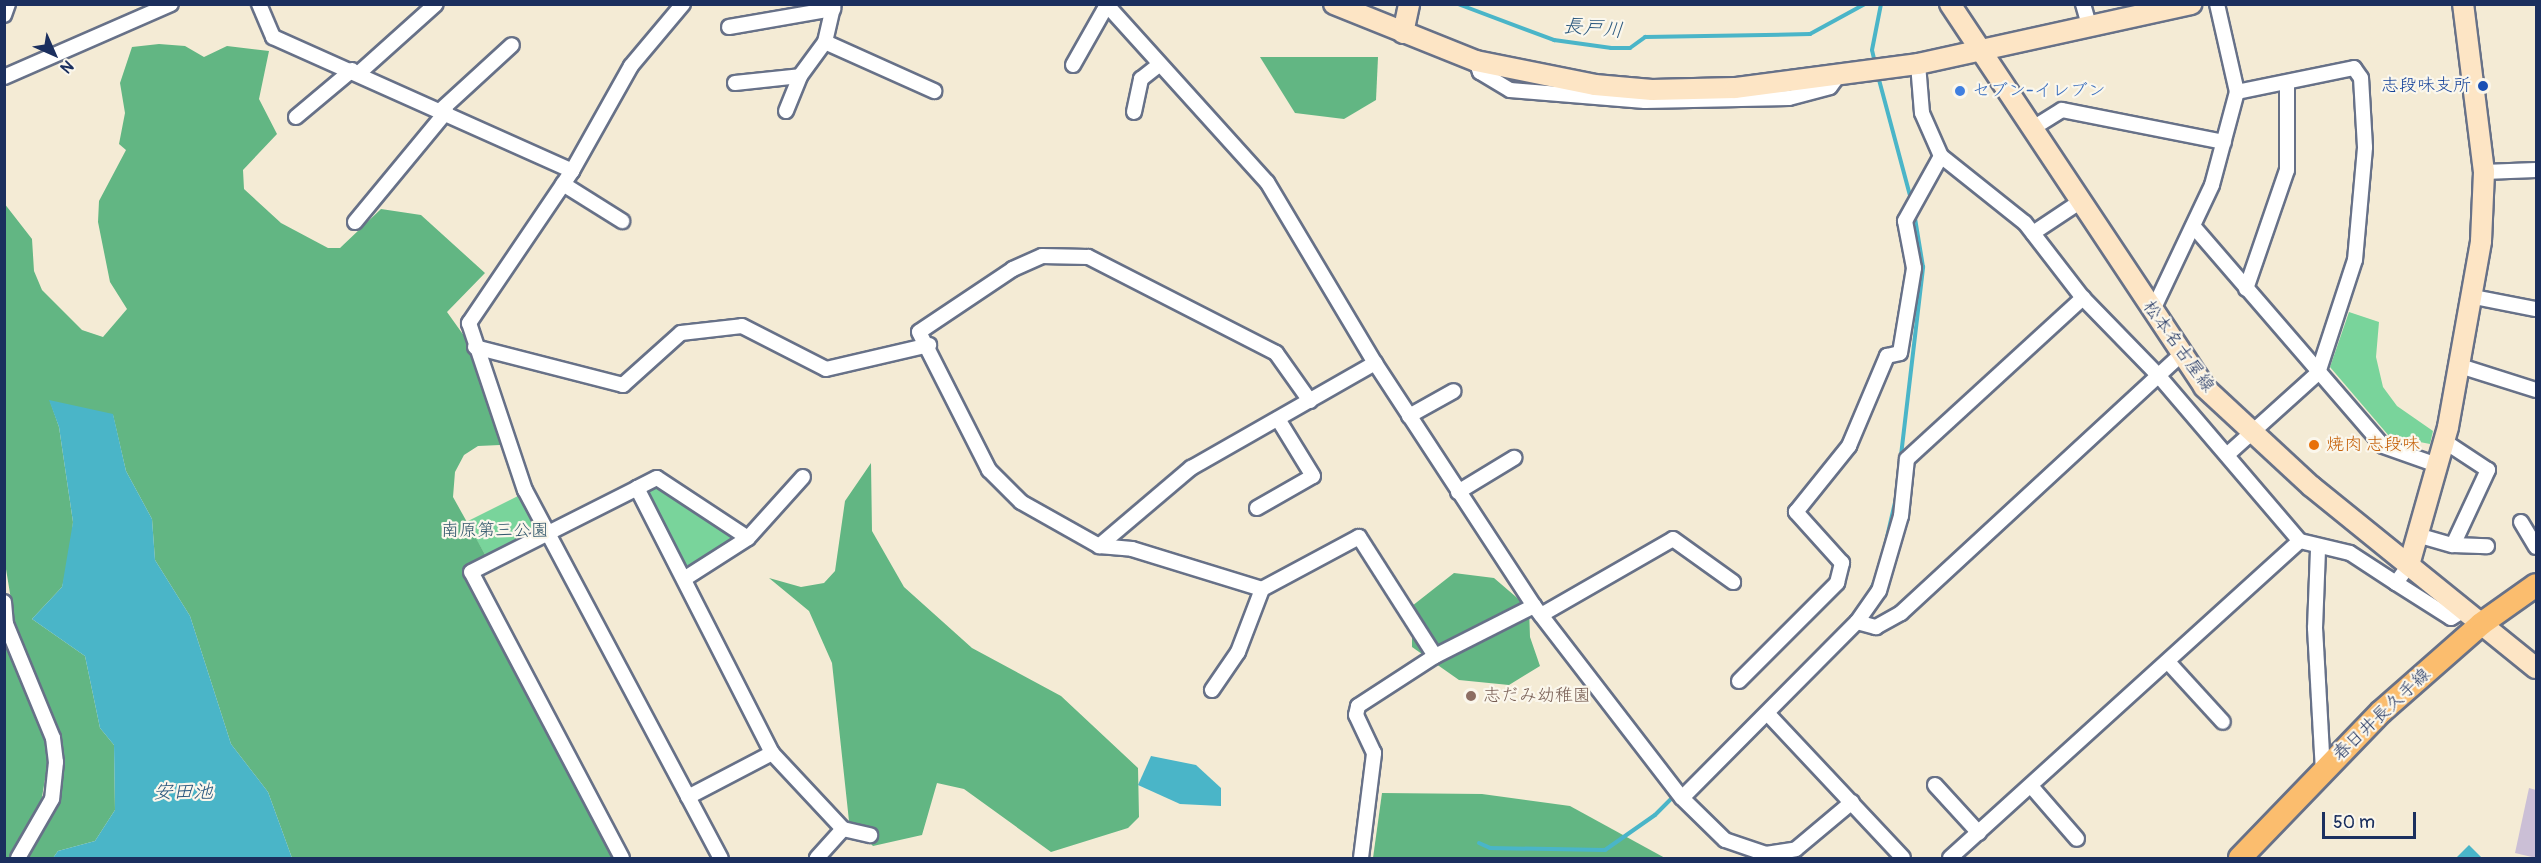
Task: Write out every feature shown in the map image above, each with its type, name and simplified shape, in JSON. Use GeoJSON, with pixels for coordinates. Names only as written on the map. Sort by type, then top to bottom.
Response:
{"type":"FeatureCollection","features":[{"type":"Feature","properties":{"kind":"main road","name":"春日井長久手線"},"geometry":{"type":"LineString","coordinates":[[2240,858],[2323,769],[2481,624],[2536,585]]}},
{"type":"Feature","properties":{"kind":"street"},"geometry":{"type":"LineString","coordinates":[[4,15],[8,4]]}},
{"type":"Feature","properties":{"kind":"street"},"geometry":{"type":"LineString","coordinates":[[4,77],[171,4]]}},
{"type":"Feature","properties":{"kind":"street"},"geometry":{"type":"LineString","coordinates":[[259,4],[273,37],[443,111],[572,171]]}},
{"type":"Feature","properties":{"kind":"street"},"geometry":{"type":"LineString","coordinates":[[296,117],[355,72],[436,4]]}},
{"type":"Feature","properties":{"kind":"street"},"geometry":{"type":"LineString","coordinates":[[683,4],[632,66],[572,171],[470,323],[475,347],[525,490],[721,858]]}},
{"type":"Feature","properties":{"kind":"street"},"geometry":{"type":"LineString","coordinates":[[1334,4],[1476,61],[1595,86],[1652,90],[1735,88],[1918,64],[1977,49],[2090,28],[2192,4]]}},
{"type":"Feature","properties":{"kind":"street"},"geometry":{"type":"LineString","coordinates":[[1402,33],[1409,4]]}},
{"type":"Feature","properties":{"kind":"street"},"geometry":{"type":"LineString","coordinates":[[2083,4],[2090,28]]}},
{"type":"Feature","properties":{"kind":"street"},"geometry":{"type":"LineString","coordinates":[[2152,312],[2194,227],[2224,142],[2237,92],[2217,4]]}},
{"type":"Feature","properties":{"kind":"street"},"geometry":{"type":"LineString","coordinates":[[2397,583],[2409,565],[2444,441],[2474,297],[2484,172],[2463,4]]}},
{"type":"Feature","properties":{"kind":"street"},"geometry":{"type":"LineString","coordinates":[[1073,65],[1107,5],[1267,182],[1375,363],[1538,610],[1678,793],[1725,840],[1766,855],[1796,849],[1852,802]]}},
{"type":"Feature","properties":{"kind":"street","name":"松本名古屋線"},"geometry":{"type":"LineString","coordinates":[[1951,5],[1977,49],[2033,128],[2181,355],[2252,435],[2481,624],[2534,662]]}},
{"type":"Feature","properties":{"kind":"street"},"geometry":{"type":"LineString","coordinates":[[729,27],[834,7],[825,42],[800,76],[786,111]]}},
{"type":"Feature","properties":{"kind":"street"},"geometry":{"type":"LineString","coordinates":[[825,42],[934,91]]}},
{"type":"Feature","properties":{"kind":"street"},"geometry":{"type":"LineString","coordinates":[[355,222],[443,111],[512,45]]}},
{"type":"Feature","properties":{"kind":"street"},"geometry":{"type":"LineString","coordinates":[[1918,64],[1922,113],[1941,156],[2033,232],[2083,298],[2158,375],[2228,454],[2300,541],[2318,550],[2334,547],[2350,553],[2451,618],[2464,610]]}},
{"type":"Feature","properties":{"kind":"street"},"geometry":{"type":"LineString","coordinates":[[1134,112],[1141,79],[1159,65]]}},
{"type":"Feature","properties":{"kind":"street"},"geometry":{"type":"LineString","coordinates":[[2228,454],[2252,435],[2318,373],[2350,280],[2363,207],[2361,78],[2355,68],[2237,92]]}},
{"type":"Feature","properties":{"kind":"street"},"geometry":{"type":"LineString","coordinates":[[735,83],[800,76]]}},
{"type":"Feature","properties":{"kind":"street"},"geometry":{"type":"LineString","coordinates":[[2246,289],[2287,170],[2287,82]]}},
{"type":"Feature","properties":{"kind":"street"},"geometry":{"type":"LineString","coordinates":[[2033,128],[2062,110],[2224,142]]}},
{"type":"Feature","properties":{"kind":"street"},"geometry":{"type":"LineString","coordinates":[[1739,681],[1837,583],[1842,563],[1796,512],[1849,446],[1887,356],[1900,353],[1906,338],[1914,268],[1908,216],[1941,156]]}},
{"type":"Feature","properties":{"kind":"street"},"geometry":{"type":"LineString","coordinates":[[2484,172],[2536,170]]}},
{"type":"Feature","properties":{"kind":"street"},"geometry":{"type":"LineString","coordinates":[[563,184],[622,221]]}},
{"type":"Feature","properties":{"kind":"street"},"geometry":{"type":"LineString","coordinates":[[2033,232],[2081,201]]}},
{"type":"Feature","properties":{"kind":"street"},"geometry":{"type":"LineString","coordinates":[[2194,227],[2383,446],[2437,465]]}},
{"type":"Feature","properties":{"kind":"street"},"geometry":{"type":"LineString","coordinates":[[1262,589],[1132,549],[1099,546],[1000,488],[929,345],[919,332],[1013,269],[1042,256],[1077,255],[1110,264],[1276,353],[1310,401]]}},
{"type":"Feature","properties":{"kind":"street"},"geometry":{"type":"LineString","coordinates":[[2474,297],[2536,308]]}},
{"type":"Feature","properties":{"kind":"street"},"geometry":{"type":"LineString","coordinates":[[1678,793],[1768,714],[1857,622],[1879,591],[1890,562],[1907,459],[2083,298]]}},
{"type":"Feature","properties":{"kind":"street"},"geometry":{"type":"LineString","coordinates":[[475,347],[623,385],[681,333],[742,326],[826,369],[929,345]]}},
{"type":"Feature","properties":{"kind":"street"},"geometry":{"type":"LineString","coordinates":[[1857,622],[1876,627],[1901,613],[2181,355]]}},
{"type":"Feature","properties":{"kind":"street"},"geometry":{"type":"LineString","coordinates":[[1099,546],[1191,468],[1375,363]]}},
{"type":"Feature","properties":{"kind":"street"},"geometry":{"type":"LineString","coordinates":[[2460,366],[2536,390]]}},
{"type":"Feature","properties":{"kind":"street"},"geometry":{"type":"LineString","coordinates":[[1409,416],[1454,391]]}},
{"type":"Feature","properties":{"kind":"street"},"geometry":{"type":"LineString","coordinates":[[1257,508],[1313,476],[1278,419]]}},
{"type":"Feature","properties":{"kind":"street"},"geometry":{"type":"LineString","coordinates":[[2444,441],[2488,470],[2453,545]]}},
{"type":"Feature","properties":{"kind":"street"},"geometry":{"type":"LineString","coordinates":[[1458,492],[1514,458]]}},
{"type":"Feature","properties":{"kind":"street"},"geometry":{"type":"LineString","coordinates":[[684,579],[748,538],[803,477]]}},
{"type":"Feature","properties":{"kind":"street"},"geometry":{"type":"LineString","coordinates":[[622,858],[471,572],[657,478],[748,538]]}},
{"type":"Feature","properties":{"kind":"street"},"geometry":{"type":"LineString","coordinates":[[637,488],[772,753],[843,829],[870,835]]}},
{"type":"Feature","properties":{"kind":"street"},"geometry":{"type":"LineString","coordinates":[[2522,522],[2536,547]]}},
{"type":"Feature","properties":{"kind":"street"},"geometry":{"type":"LineString","coordinates":[[2417,535],[2453,545],[2487,546]]}},
{"type":"Feature","properties":{"kind":"street"},"geometry":{"type":"LineString","coordinates":[[1212,690],[1238,652],[1262,589],[1359,537],[1435,656]]}},
{"type":"Feature","properties":{"kind":"street"},"geometry":{"type":"LineString","coordinates":[[1361,858],[1374,753],[1356,715],[1358,706],[1435,656],[1538,610],[1673,539],[1733,582]]}},
{"type":"Feature","properties":{"kind":"street"},"geometry":{"type":"LineString","coordinates":[[1950,858],[2300,541]]}},
{"type":"Feature","properties":{"kind":"street"},"geometry":{"type":"LineString","coordinates":[[2318,550],[2315,628],[2323,769]]}},
{"type":"Feature","properties":{"kind":"street"},"geometry":{"type":"LineString","coordinates":[[4,602],[6,624],[53,738],[56,762],[52,799],[18,858]]}},
{"type":"Feature","properties":{"kind":"street"},"geometry":{"type":"LineString","coordinates":[[2168,662],[2223,722]]}},
{"type":"Feature","properties":{"kind":"street"},"geometry":{"type":"LineString","coordinates":[[1768,714],[1903,858]]}},
{"type":"Feature","properties":{"kind":"street"},"geometry":{"type":"LineString","coordinates":[[688,797],[772,753]]}},
{"type":"Feature","properties":{"kind":"street"},"geometry":{"type":"LineString","coordinates":[[1935,785],[1979,833]]}},
{"type":"Feature","properties":{"kind":"street"},"geometry":{"type":"LineString","coordinates":[[2031,786],[2077,838]]}},
{"type":"Feature","properties":{"kind":"street"},"geometry":{"type":"LineString","coordinates":[[817,858],[843,829]]}},
{"type":"Feature","properties":{"kind":"shaded area"},"geometry":{"type":"Polygon","coordinates":[[[2529,788],[2536,790],[2536,858],[2515,853],[2529,788]]]}},
{"type":"Feature","properties":{"kind":"green space"},"geometry":{"type":"Polygon","coordinates":[[[159,44],[185,46],[204,57],[227,46],[269,51],[259,99],[277,134],[243,170],[244,189],[281,223],[328,248],[340,248],[381,209],[421,215],[485,273],[447,312],[487,368],[508,427],[500,445],[478,446],[464,455],[455,472],[453,497],[487,558],[462,571],[615,858],[292,858],[268,792],[231,744],[190,616],[155,560],[152,519],[126,471],[113,415],[50,401],[59,427],[73,522],[70,556],[62,587],[32,619],[85,656],[100,728],[114,745],[115,810],[95,841],[58,851],[53,858],[27,858],[63,774],[17,636],[5,563],[4,203],[32,239],[34,271],[42,290],[82,330],[103,337],[127,309],[110,282],[98,222],[99,201],[126,150],[119,144],[125,113],[120,83],[132,47],[159,44]]]}},
{"type":"Feature","properties":{"kind":"green space"},"geometry":{"type":"Polygon","coordinates":[[[1260,57],[1378,57],[1376,100],[1344,119],[1295,113],[1260,57]]]}},
{"type":"Feature","properties":{"kind":"green space"},"geometry":{"type":"Polygon","coordinates":[[[2349,312],[2379,322],[2376,357],[2383,387],[2397,406],[2433,431],[2430,444],[2389,436],[2330,367],[2349,312]]]}},
{"type":"Feature","properties":{"kind":"green space"},"geometry":{"type":"Polygon","coordinates":[[[871,463],[872,531],[904,587],[972,648],[1061,696],[1138,768],[1139,817],[1128,828],[1051,852],[964,789],[937,783],[922,835],[873,846],[849,821],[832,663],[809,611],[769,578],[801,587],[824,583],[835,571],[845,501],[871,463]]]}},
{"type":"Feature","properties":{"kind":"green space"},"geometry":{"type":"Polygon","coordinates":[[[653,486],[740,536],[739,540],[691,566],[683,564],[645,494],[653,486]]]}},
{"type":"Feature","properties":{"kind":"green space","name":"南原第三公園"},"geometry":{"type":"Polygon","coordinates":[[[518,496],[536,526],[534,533],[487,558],[466,522],[518,496]]]}},
{"type":"Feature","properties":{"kind":"green space"},"geometry":{"type":"Polygon","coordinates":[[[1454,573],[1494,578],[1529,608],[1530,637],[1540,666],[1509,685],[1459,680],[1412,647],[1412,606],[1454,573]]]}},
{"type":"Feature","properties":{"kind":"green space"},"geometry":{"type":"Polygon","coordinates":[[[4,634],[50,750],[40,809],[14,858],[4,858],[4,634]]]}},
{"type":"Feature","properties":{"kind":"green space"},"geometry":{"type":"Polygon","coordinates":[[[1382,793],[1482,794],[1570,806],[1665,858],[1373,858],[1382,793]]]}},
{"type":"Feature","properties":{"kind":"water","name":"安田池"},"geometry":{"type":"Polygon","coordinates":[[[49,400],[113,414],[126,471],[152,519],[155,560],[190,616],[231,744],[268,792],[292,858],[53,858],[58,851],[95,841],[115,810],[114,745],[100,728],[85,656],[32,619],[62,587],[73,522],[59,427],[49,400]]]}},
{"type":"Feature","properties":{"kind":"water"},"geometry":{"type":"Polygon","coordinates":[[[1151,756],[1196,765],[1221,788],[1221,806],[1180,804],[1138,785],[1151,756]]]}},
{"type":"Feature","properties":{"kind":"water"},"geometry":{"type":"Polygon","coordinates":[[[2469,845],[2482,858],[2456,858],[2469,845]]]}},
{"type":"Feature","properties":{"kind":"waterway","name":"長戸川"},"geometry":{"type":"LineString","coordinates":[[1458,4],[1554,40],[1611,48],[1630,48],[1645,37],[1810,34],[1865,4]]}},
{"type":"Feature","properties":{"kind":"waterway"},"geometry":{"type":"LineString","coordinates":[[1875,63],[1872,50],[1881,4]]}},
{"type":"Feature","properties":{"kind":"waterway"},"geometry":{"type":"LineString","coordinates":[[1878,76],[1911,199]]}},
{"type":"Feature","properties":{"kind":"waterway"},"geometry":{"type":"LineString","coordinates":[[1885,546],[1896,498],[1923,267],[1914,212]]}},
{"type":"Feature","properties":{"kind":"waterway"},"geometry":{"type":"LineString","coordinates":[[1867,597],[1878,574]]}},
{"type":"Feature","properties":{"kind":"waterway"},"geometry":{"type":"LineString","coordinates":[[1479,843],[1490,848],[1605,850],[1655,815],[1856,613]]}},
{"type":"Feature","properties":{"kind":"place","name":"志段味支所"},"geometry":{"type":"Point","coordinates":[2483,86]}},
{"type":"Feature","properties":{"kind":"place","name":"セブン-イレブン"},"geometry":{"type":"Point","coordinates":[1960,91]}},
{"type":"Feature","properties":{"kind":"place","name":"焼肉 志段味"},"geometry":{"type":"Point","coordinates":[2314,445]}},
{"type":"Feature","properties":{"kind":"place","name":"志だみ幼稚園"},"geometry":{"type":"Point","coordinates":[1471,696]}}]}
